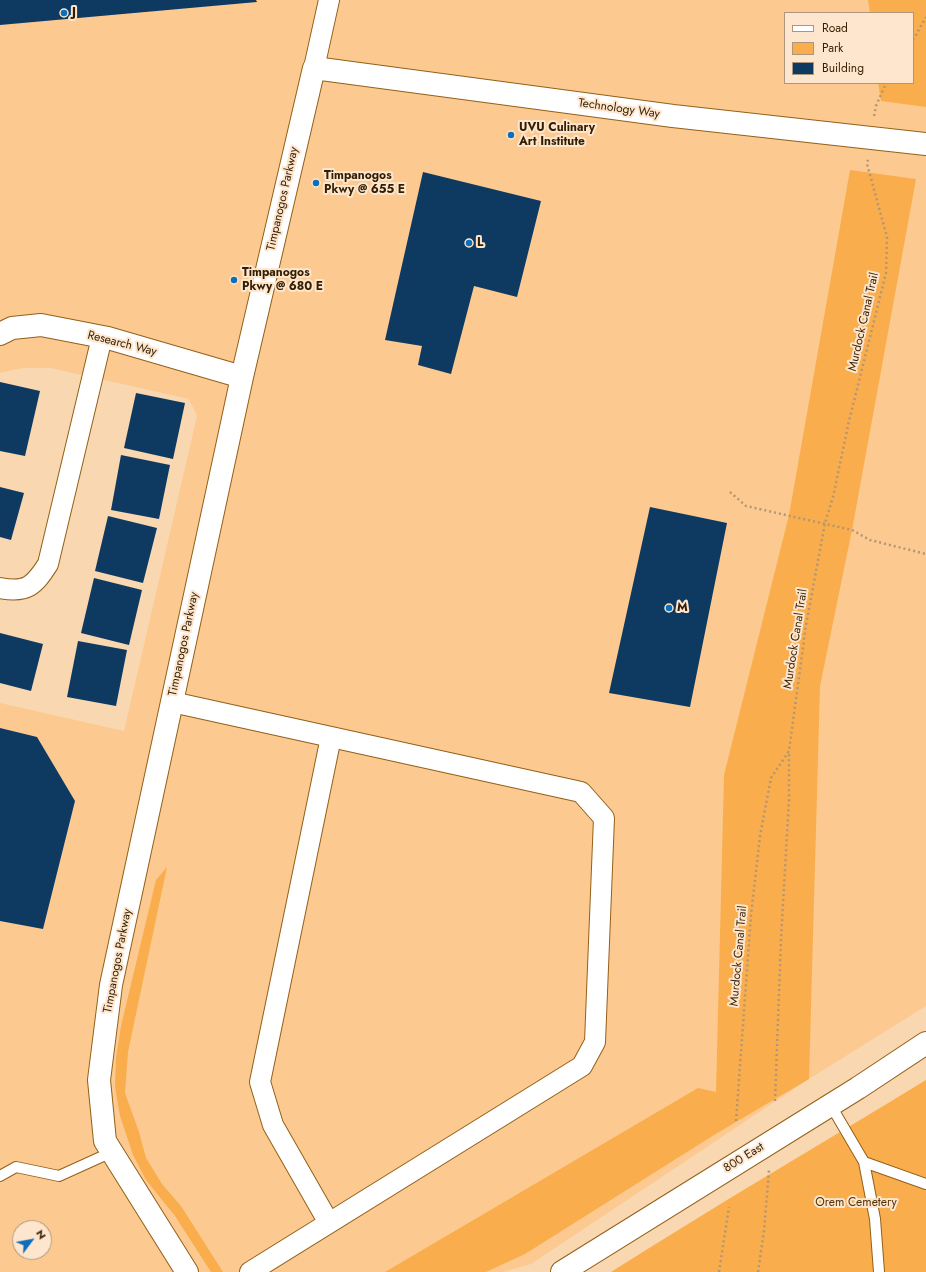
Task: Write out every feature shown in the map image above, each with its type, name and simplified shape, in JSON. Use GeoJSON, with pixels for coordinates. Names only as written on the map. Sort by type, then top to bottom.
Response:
{"type":"FeatureCollection","features":[{"type":"Feature","properties":{"kind":"street","name":"Timpanogos Parkway"},"geometry":{"type":"LineString","coordinates":[[187,1272],[105,1141],[99,1080],[111,985],[242,377],[329,0]]}},
{"type":"Feature","properties":{"kind":"street","name":"Technology Way"},"geometry":{"type":"LineString","coordinates":[[314,68],[672,116],[926,144]]}},
{"type":"Feature","properties":{"kind":"street","name":"Research Way"},"geometry":{"type":"LineString","coordinates":[[0,334],[12,328],[41,325],[102,337],[242,377]]}},
{"type":"Feature","properties":{"kind":"street"},"geometry":{"type":"LineString","coordinates":[[0,588],[17,590],[27,588],[34,584],[48,564],[102,337]]}},
{"type":"Feature","properties":{"kind":"street"},"geometry":{"type":"LineString","coordinates":[[172,702],[581,792],[604,818],[596,1042],[582,1066],[250,1272]]}},
{"type":"Feature","properties":{"kind":"street"},"geometry":{"type":"LineString","coordinates":[[329,1223],[273,1125],[260,1082],[331,737]]}},
{"type":"Feature","properties":{"kind":"street","name":"800 East"},"geometry":{"type":"LineString","coordinates":[[562,1272],[926,1043]]}},
{"type":"Feature","properties":{"kind":"lane"},"geometry":{"type":"LineString","coordinates":[[830,1104],[864,1162],[875,1219],[879,1272]]}},
{"type":"Feature","properties":{"kind":"lane"},"geometry":{"type":"LineString","coordinates":[[0,1176],[16,1167],[59,1176],[112,1152]]}},
{"type":"Feature","properties":{"kind":"lane"},"geometry":{"type":"LineString","coordinates":[[864,1162],[926,1184]]}},
{"type":"Feature","properties":{"kind":"path"},"geometry":{"type":"LineString","coordinates":[[914,38],[926,17]]}},
{"type":"Feature","properties":{"kind":"path"},"geometry":{"type":"LineString","coordinates":[[876,106],[886,84]]}},
{"type":"Feature","properties":{"kind":"path","name":"Murdock Canal Trail"},"geometry":{"type":"LineString","coordinates":[[736,1121],[751,916],[760,836],[771,778],[789,751],[806,625],[825,523],[886,273],[887,237],[867,164]]}},
{"type":"Feature","properties":{"kind":"path"},"geometry":{"type":"LineString","coordinates":[[730,492],[746,506],[852,530],[870,540],[926,554]]}},
{"type":"Feature","properties":{"kind":"path"},"geometry":{"type":"LineString","coordinates":[[775,1101],[781,940],[789,800],[789,751]]}},
{"type":"Feature","properties":{"kind":"path"},"geometry":{"type":"LineString","coordinates":[[758,1272],[764,1231],[769,1170]]}},
{"type":"Feature","properties":{"kind":"path"},"geometry":{"type":"LineString","coordinates":[[719,1272],[729,1207]]}},
{"type":"Feature","properties":{"kind":"shaded area"},"geometry":{"type":"Polygon","coordinates":[[[0,0],[926,0],[926,1006],[809,1079],[531,1264],[503,1272],[0,1272],[0,703],[124,731],[197,416],[189,399],[51,368],[23,368],[0,373],[0,0]]]}},
{"type":"Feature","properties":{"kind":"green space"},"geometry":{"type":"Polygon","coordinates":[[[868,0],[926,0],[926,107],[881,101],[878,84],[914,84],[914,12],[870,12],[868,0]]]}},
{"type":"Feature","properties":{"kind":"green space"},"geometry":{"type":"Polygon","coordinates":[[[850,170],[916,179],[852,530],[820,686],[809,1079],[714,1135],[525,1254],[486,1272],[385,1272],[698,1088],[716,1092],[724,775],[789,515],[850,170]]]}},
{"type":"Feature","properties":{"kind":"green space"},"geometry":{"type":"Polygon","coordinates":[[[167,867],[128,1052],[125,1093],[139,1132],[146,1158],[162,1184],[181,1206],[223,1272],[211,1272],[175,1216],[146,1180],[133,1155],[120,1116],[115,1087],[116,1058],[121,1026],[156,880],[167,867]]]}},
{"type":"Feature","properties":{"kind":"green space","name":"Orem Cemetery"},"geometry":{"type":"Polygon","coordinates":[[[926,1080],[926,1272],[611,1272],[650,1247],[926,1080]]]}},
{"type":"Feature","properties":{"kind":"building","name":"J"},"geometry":{"type":"Polygon","coordinates":[[[0,0],[256,0],[257,2],[0,25],[0,0]]]}},
{"type":"Feature","properties":{"kind":"building","name":"L"},"geometry":{"type":"Polygon","coordinates":[[[423,172],[541,201],[517,297],[474,286],[451,374],[418,365],[422,346],[385,340],[423,172]]]}},
{"type":"Feature","properties":{"kind":"building"},"geometry":{"type":"Polygon","coordinates":[[[0,382],[40,391],[25,456],[0,451],[0,382]]]}},
{"type":"Feature","properties":{"kind":"building"},"geometry":{"type":"Polygon","coordinates":[[[136,393],[185,403],[173,459],[124,448],[136,393]]]}},
{"type":"Feature","properties":{"kind":"building"},"geometry":{"type":"Polygon","coordinates":[[[121,455],[170,465],[159,519],[111,510],[121,455]]]}},
{"type":"Feature","properties":{"kind":"building"},"geometry":{"type":"Polygon","coordinates":[[[0,487],[24,493],[11,540],[0,537],[0,487]]]}},
{"type":"Feature","properties":{"kind":"building","name":"M"},"geometry":{"type":"Polygon","coordinates":[[[650,507],[727,523],[690,707],[609,693],[650,507]]]}},
{"type":"Feature","properties":{"kind":"building"},"geometry":{"type":"Polygon","coordinates":[[[108,516],[157,528],[143,583],[95,571],[108,516]]]}},
{"type":"Feature","properties":{"kind":"building"},"geometry":{"type":"Polygon","coordinates":[[[94,578],[142,590],[129,645],[81,633],[94,578]]]}},
{"type":"Feature","properties":{"kind":"building"},"geometry":{"type":"Polygon","coordinates":[[[0,633],[43,644],[31,691],[0,683],[0,633]]]}},
{"type":"Feature","properties":{"kind":"building"},"geometry":{"type":"Polygon","coordinates":[[[78,641],[127,650],[116,706],[67,697],[78,641]]]}},
{"type":"Feature","properties":{"kind":"building"},"geometry":{"type":"Polygon","coordinates":[[[0,728],[37,737],[75,801],[43,929],[0,921],[0,728]]]}},
{"type":"Feature","properties":{"kind":"place","name":"J"},"geometry":{"type":"Point","coordinates":[64,13]}},
{"type":"Feature","properties":{"kind":"place","name":"UVU Culinary Art Institute"},"geometry":{"type":"Point","coordinates":[511,135]}},
{"type":"Feature","properties":{"kind":"place","name":"Timpanogos Pkwy @ 655 E"},"geometry":{"type":"Point","coordinates":[316,183]}},
{"type":"Feature","properties":{"kind":"place","name":"L"},"geometry":{"type":"Point","coordinates":[469,243]}},
{"type":"Feature","properties":{"kind":"place","name":"Timpanogos Pkwy @ 680 E"},"geometry":{"type":"Point","coordinates":[234,280]}},
{"type":"Feature","properties":{"kind":"place","name":"M"},"geometry":{"type":"Point","coordinates":[669,608]}}]}
